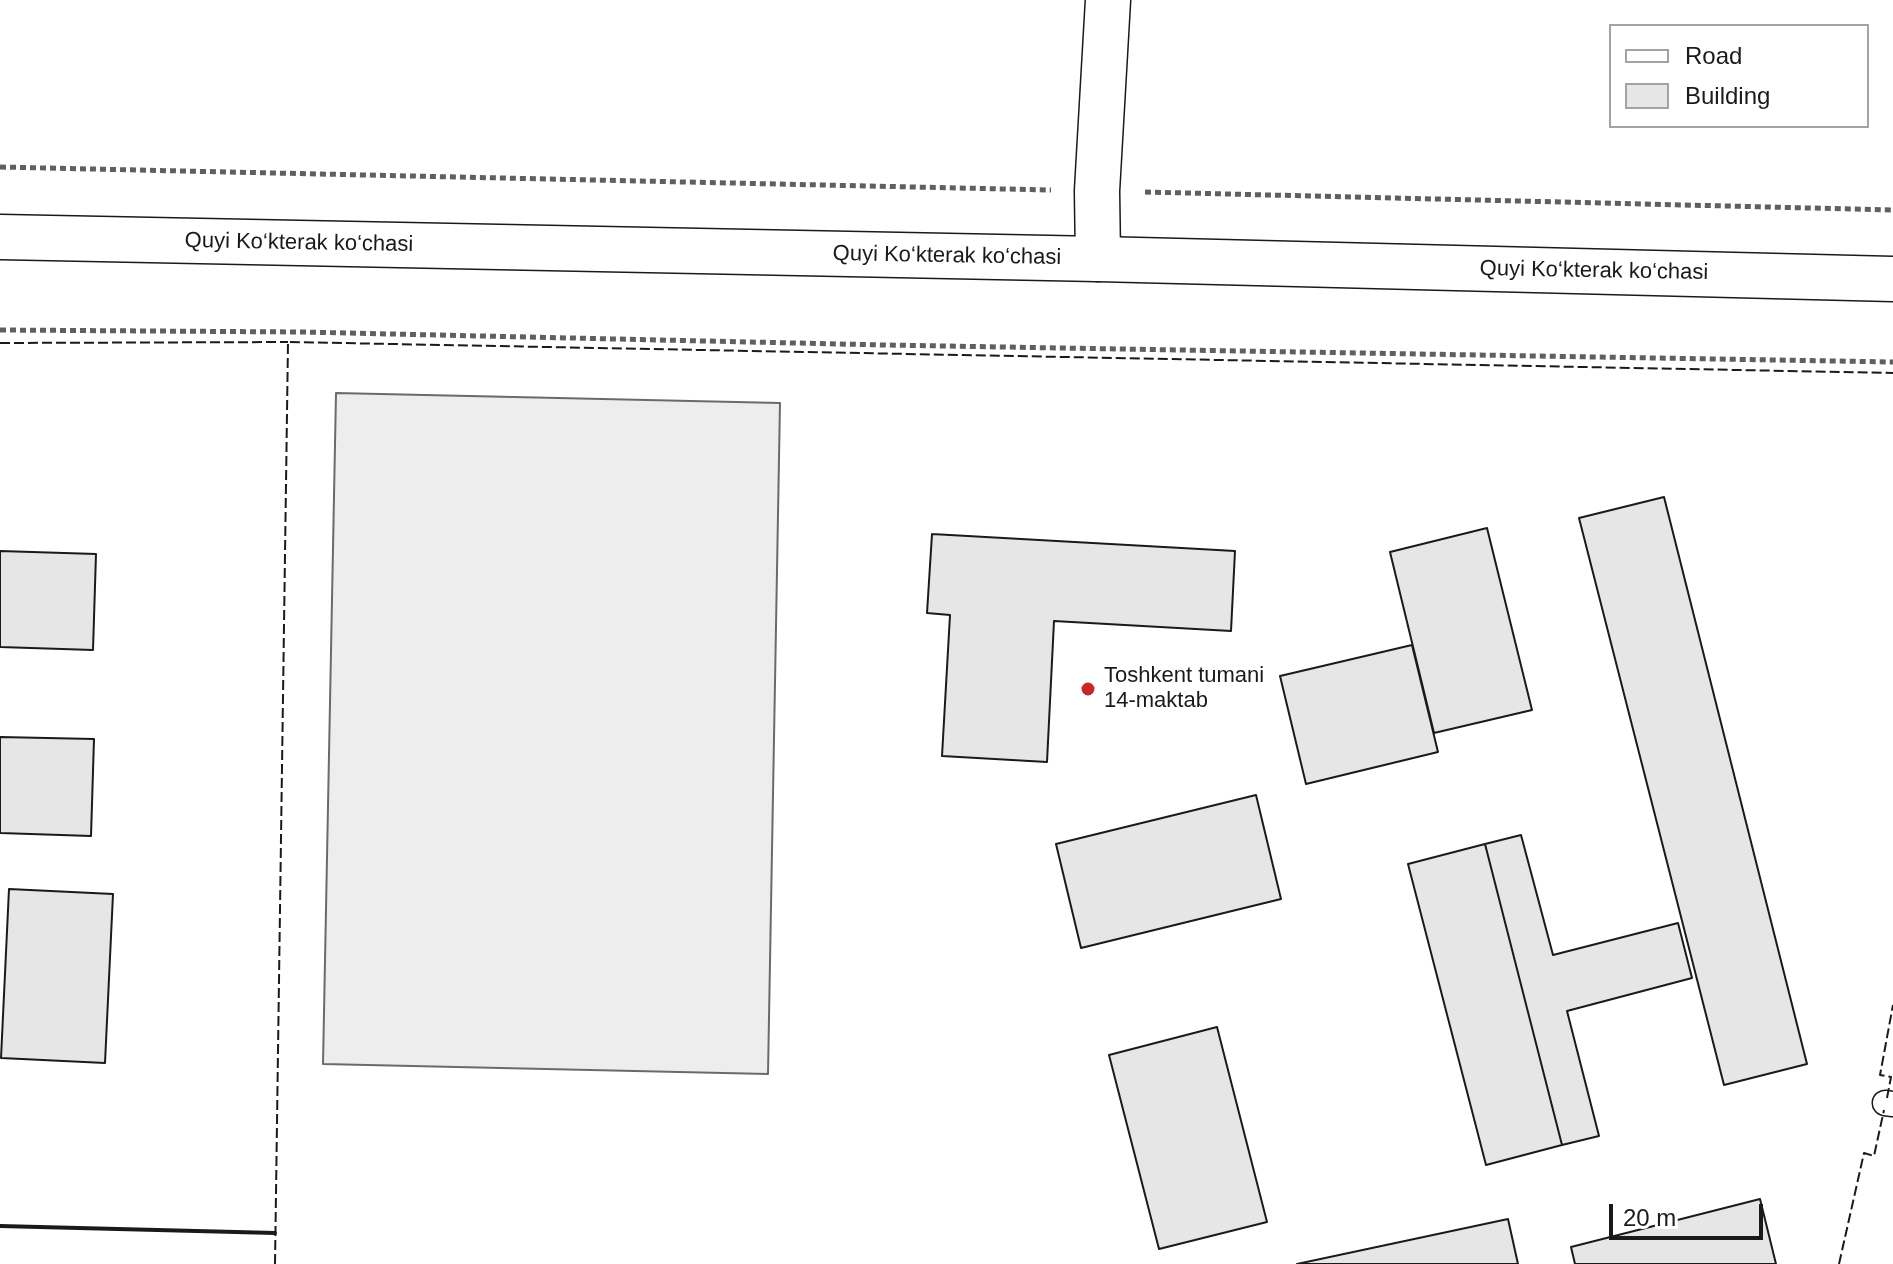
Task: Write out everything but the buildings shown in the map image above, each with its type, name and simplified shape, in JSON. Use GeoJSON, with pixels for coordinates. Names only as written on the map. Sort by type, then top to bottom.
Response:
{"type":"FeatureCollection","features":[{"type":"Feature","properties":{"kind":"main road"},"geometry":{"type":"LineString","coordinates":[[1098,259],[1097,191],[1108,0]]}},
{"type":"Feature","properties":{"kind":"main road","name":"Quyi Ko‘kterak ko‘chasi"},"geometry":{"type":"LineString","coordinates":[[0,237],[1893,279]]}},
{"type":"Feature","properties":{"kind":"path"},"geometry":{"type":"LineString","coordinates":[[0,167],[1893,210]]}},
{"type":"Feature","properties":{"kind":"path"},"geometry":{"type":"LineString","coordinates":[[0,330],[302,332],[1893,362]]}},
{"type":"Feature","properties":{"kind":"shaded area"},"geometry":{"type":"Polygon","coordinates":[[[336,393],[780,403],[768,1074],[323,1064],[336,393]]]}},
{"type":"Feature","properties":{"kind":"fence"},"geometry":{"type":"LineString","coordinates":[[0,343],[288,342]]}},
{"type":"Feature","properties":{"kind":"fence"},"geometry":{"type":"LineString","coordinates":[[275,1264],[288,342],[1893,373]]}},
{"type":"Feature","properties":{"kind":"fence"},"geometry":{"type":"LineString","coordinates":[[1887,1098],[1891,1077],[1880,1075],[1893,1005]]}},
{"type":"Feature","properties":{"kind":"fence"},"geometry":{"type":"LineString","coordinates":[[1839,1264],[1864,1153],[1874,1156],[1884,1110]]}},
{"type":"Feature","properties":{"kind":"wall"},"geometry":{"type":"LineString","coordinates":[[0,1226],[275,1233]]}},
{"type":"Feature","properties":{"kind":"place","name":"Toshkent tumani 14-maktab"},"geometry":{"type":"Point","coordinates":[1088,689]}}]}
